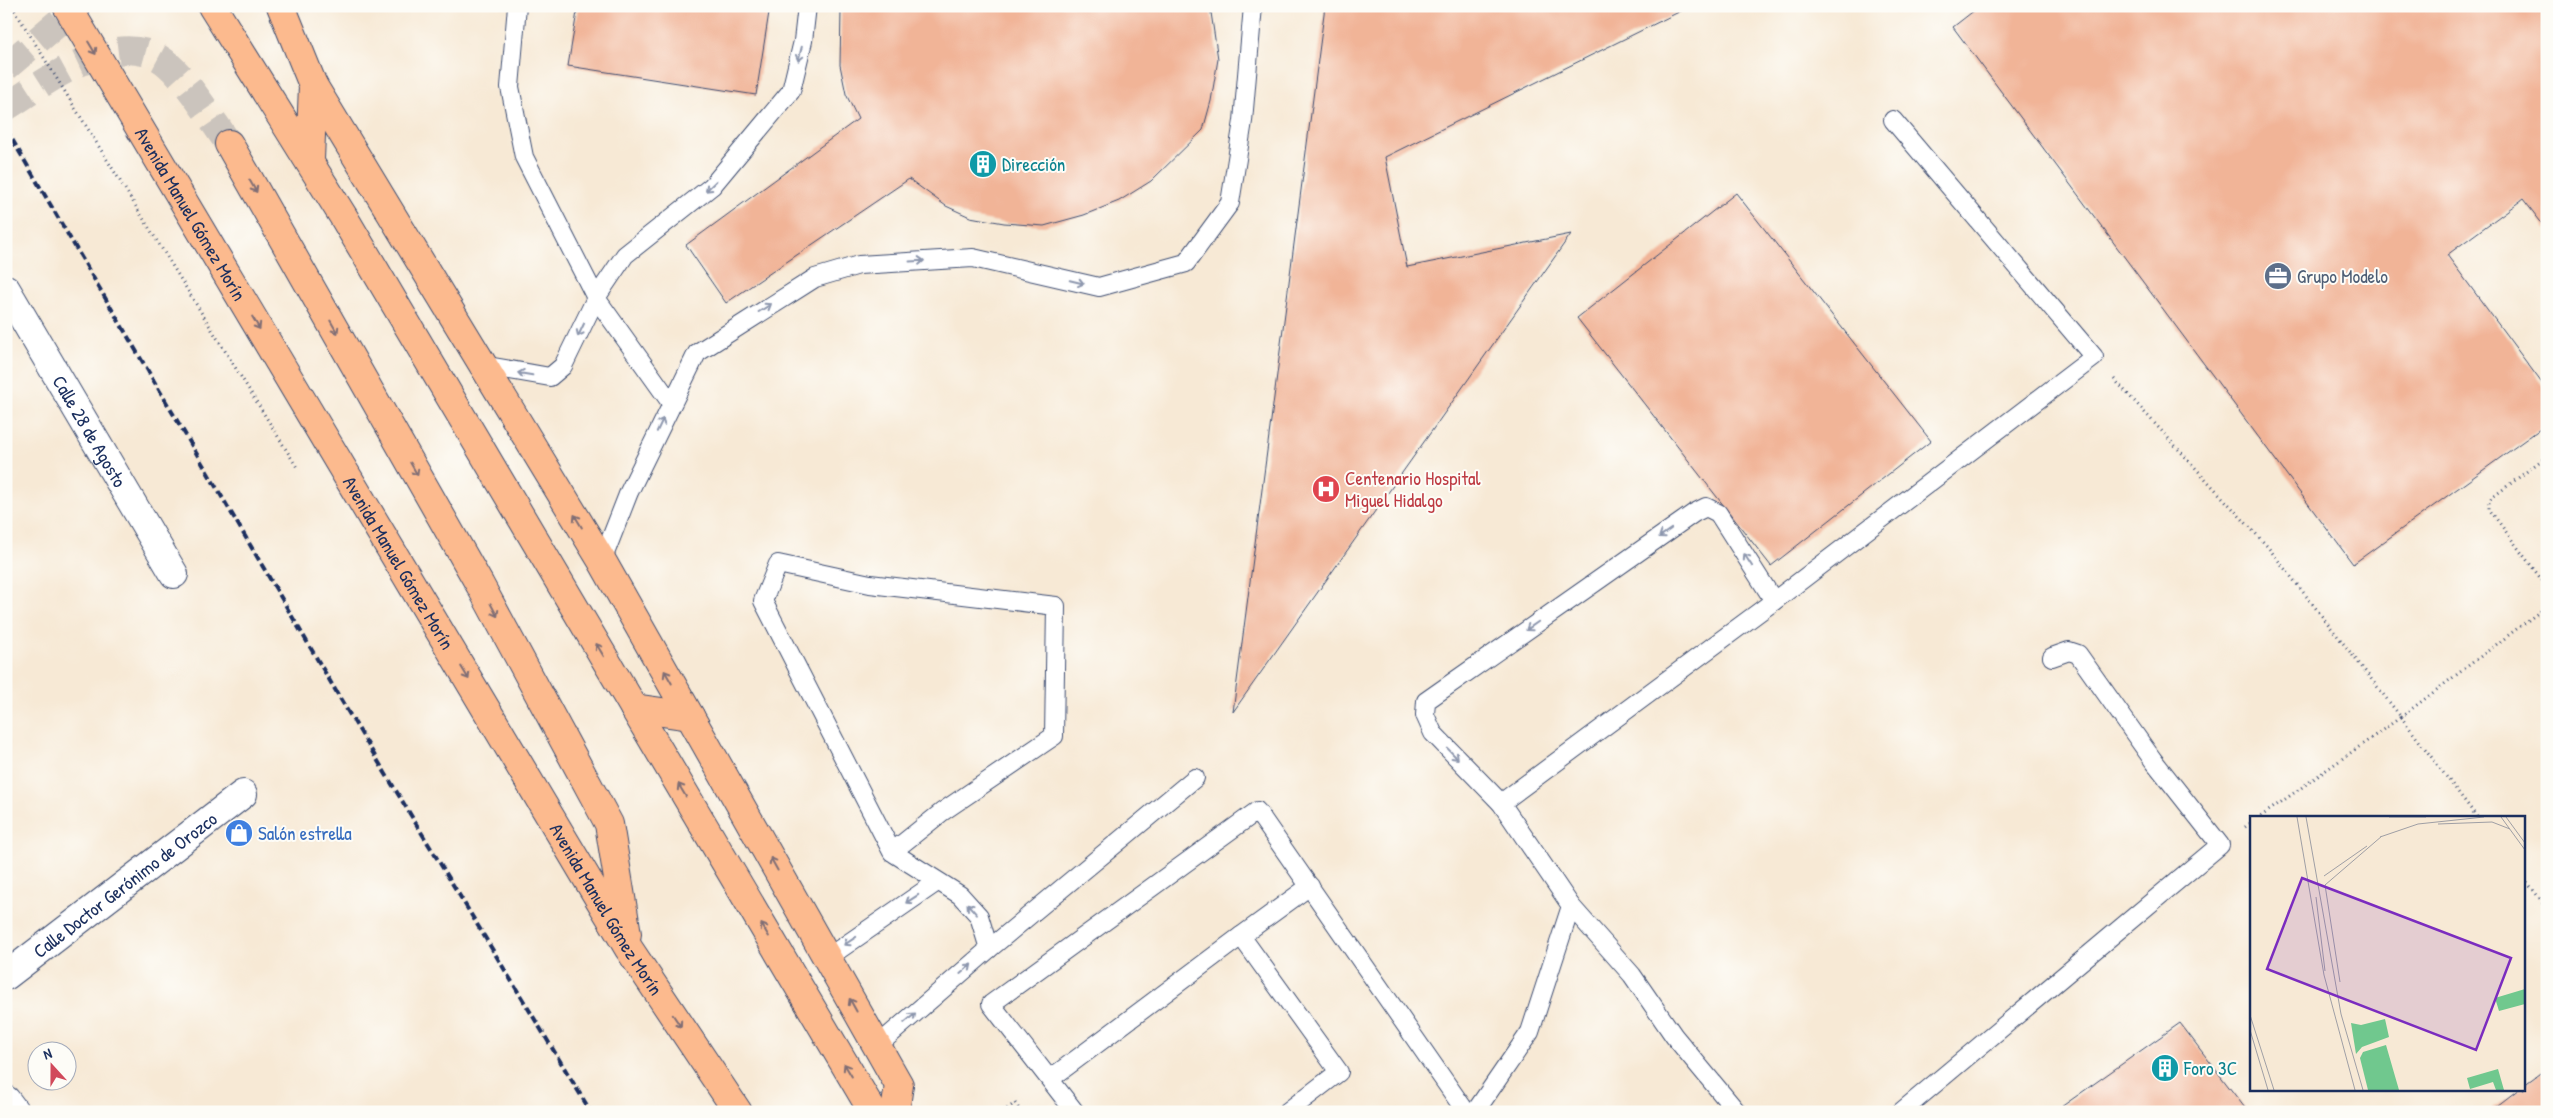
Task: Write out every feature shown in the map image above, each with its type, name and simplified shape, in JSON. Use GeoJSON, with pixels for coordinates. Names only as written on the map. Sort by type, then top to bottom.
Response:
{"type":"FeatureCollection","features":[{"type":"Feature","properties":{"kind":"main road","name":"Avenida Manuel Gómez Morín"},"geometry":{"type":"LineString","coordinates":[[67,6],[629,949],[738,1112]]}},
{"type":"Feature","properties":{"kind":"main road"},"geometry":{"type":"LineString","coordinates":[[212,6],[310,160],[872,1112]]}},
{"type":"Feature","properties":{"kind":"main road"},"geometry":{"type":"LineString","coordinates":[[280,6],[313,85],[602,561],[899,1085],[895,1112]]}},
{"type":"Feature","properties":{"kind":"main road"},"geometry":{"type":"LineString","coordinates":[[310,160],[313,85]]}},
{"type":"Feature","properties":{"kind":"main road"},"geometry":{"type":"LineString","coordinates":[[229,144],[480,584],[609,824],[629,949]]}},
{"type":"Feature","properties":{"kind":"main road"},"geometry":{"type":"LineString","coordinates":[[343,216],[409,244]]}},
{"type":"Feature","properties":{"kind":"main road"},"geometry":{"type":"LineString","coordinates":[[634,708],[690,716]]}},
{"type":"Feature","properties":{"kind":"street","name":"Calle 28 de Agosto"},"geometry":{"type":"LineString","coordinates":[[6,289],[174,574]]}},
{"type":"Feature","properties":{"kind":"street","name":"Calle Doctor Gerónimo de Orozco"},"geometry":{"type":"LineString","coordinates":[[6,976],[243,794]]}},
{"type":"Feature","properties":{"kind":"street"},"geometry":{"type":"LineString","coordinates":[[6,1100],[15,1112]]}},
{"type":"Feature","properties":{"kind":"lane"},"geometry":{"type":"LineString","coordinates":[[517,6],[510,87],[524,157],[596,298],[671,403]]}},
{"type":"Feature","properties":{"kind":"lane"},"geometry":{"type":"LineString","coordinates":[[482,365],[550,377],[563,366],[596,298],[625,255],[712,186],[791,91],[803,41],[807,6]]}},
{"type":"Feature","properties":{"kind":"lane"},"geometry":{"type":"LineString","coordinates":[[602,561],[629,492],[697,353],[815,278],[859,265],[974,258],[1099,287],[1186,263],[1230,203],[1243,121],[1253,6]]}},
{"type":"Feature","properties":{"kind":"lane"},"geometry":{"type":"LineString","coordinates":[[1501,803],[1774,601],[2094,357],[1893,120]]}},
{"type":"Feature","properties":{"kind":"lane"},"geometry":{"type":"LineString","coordinates":[[1737,1112],[1674,1036],[1632,976],[1571,906],[1501,803],[1433,733],[1425,715],[1426,701],[1694,513],[1706,507],[1718,513],[1774,601]]}},
{"type":"Feature","properties":{"kind":"lane"},"geometry":{"type":"LineString","coordinates":[[892,852],[942,812],[1054,736],[1056,606],[870,584],[778,564],[763,601],[892,852],[937,882],[960,894],[978,916],[989,949]]}},
{"type":"Feature","properties":{"kind":"lane"},"geometry":{"type":"LineString","coordinates":[[1902,1112],[2220,845],[2153,760],[2078,654],[2069,651],[2052,657]]}},
{"type":"Feature","properties":{"kind":"lane"},"geometry":{"type":"LineString","coordinates":[[877,1046],[989,949],[1195,778]]}},
{"type":"Feature","properties":{"kind":"lane"},"geometry":{"type":"LineString","coordinates":[[1075,1112],[991,1004],[1257,811],[1466,1112]]}},
{"type":"Feature","properties":{"kind":"lane"},"geometry":{"type":"LineString","coordinates":[[826,958],[937,882]]}},
{"type":"Feature","properties":{"kind":"lane"},"geometry":{"type":"LineString","coordinates":[[1050,1080],[1310,886]]}},
{"type":"Feature","properties":{"kind":"lane"},"geometry":{"type":"LineString","coordinates":[[1474,1112],[1530,1032],[1571,906]]}},
{"type":"Feature","properties":{"kind":"lane"},"geometry":{"type":"LineString","coordinates":[[1241,936],[1340,1072],[1287,1112]]}},
{"type":"Feature","properties":{"kind":"path"},"geometry":{"type":"LineString","coordinates":[[2094,357],[2267,546],[2476,816]]}},
{"type":"Feature","properties":{"kind":"path"},"geometry":{"type":"LineString","coordinates":[[2547,456],[2489,500],[2489,509],[2547,587]]}},
{"type":"Feature","properties":{"kind":"path"},"geometry":{"type":"LineString","coordinates":[[2261,816],[2401,717],[2547,606]]}},
{"type":"Feature","properties":{"kind":"path"},"geometry":{"type":"LineString","coordinates":[[2526,881],[2547,908]]}},
{"type":"Feature","properties":{"kind":"path"},"geometry":{"type":"LineString","coordinates":[[1003,1112],[1015,1103],[1021,1112]]}},
{"type":"Feature","properties":{"kind":"building"},"geometry":{"type":"Polygon","coordinates":[[[578,6],[770,6],[756,95],[568,66],[578,6]]]}},
{"type":"Feature","properties":{"kind":"building","name":"Dirección"},"geometry":{"type":"Polygon","coordinates":[[[828,6],[1210,6],[1218,59],[1211,101],[1203,130],[1151,181],[1119,201],[1084,215],[1044,226],[1004,223],[970,217],[946,206],[909,179],[726,303],[686,245],[858,119],[846,94],[840,65],[841,10],[828,6]]]}},
{"type":"Feature","properties":{"kind":"building","name":"Centenario Hospital Miguel Hidalgo"},"geometry":{"type":"Polygon","coordinates":[[[1325,6],[1691,6],[1385,157],[1407,267],[1571,234],[1233,712],[1325,6]]]}},
{"type":"Feature","properties":{"kind":"building","name":"Grupo Modelo"},"geometry":{"type":"Polygon","coordinates":[[[1980,6],[2547,6],[2547,230],[2523,199],[2447,255],[2547,390],[2547,424],[2353,564],[1953,27],[1980,6]]]}},
{"type":"Feature","properties":{"kind":"building"},"geometry":{"type":"Polygon","coordinates":[[[1736,193],[1931,441],[1771,566],[1577,318],[1736,193]]]}},
{"type":"Feature","properties":{"kind":"building","name":"Foro 3C"},"geometry":{"type":"Polygon","coordinates":[[[2180,1023],[2248,1112],[2054,1112],[2180,1023]]]}},
{"type":"Feature","properties":{"kind":"building"},"geometry":{"type":"Polygon","coordinates":[[[2547,1068],[2547,1112],[2489,1112],[2518,1090],[2526,1090],[2526,1084],[2547,1068]]]}},
{"type":"Feature","properties":{"kind":"tunnel"},"geometry":{"type":"LineString","coordinates":[[6,67],[78,6]]}},
{"type":"Feature","properties":{"kind":"tunnel"},"geometry":{"type":"LineString","coordinates":[[6,107],[59,73],[79,63],[99,55],[120,51],[140,51],[159,58],[178,74],[229,144]]}},
{"type":"Feature","properties":{"kind":"railway"},"geometry":{"type":"LineString","coordinates":[[6,129],[347,710],[591,1112]]}},
{"type":"Feature","properties":{"kind":"place","name":"Dirección"},"geometry":{"type":"Point","coordinates":[983,164]}},
{"type":"Feature","properties":{"kind":"place","name":"Grupo Modelo"},"geometry":{"type":"Point","coordinates":[2278,276]}},
{"type":"Feature","properties":{"kind":"place","name":"Centenario Hospital Miguel Hidalgo"},"geometry":{"type":"Point","coordinates":[1326,489]}},
{"type":"Feature","properties":{"kind":"place","name":"Salón estrella"},"geometry":{"type":"Point","coordinates":[239,833]}},
{"type":"Feature","properties":{"kind":"place","name":"Foro 3C"},"geometry":{"type":"Point","coordinates":[2165,1068]}}]}
